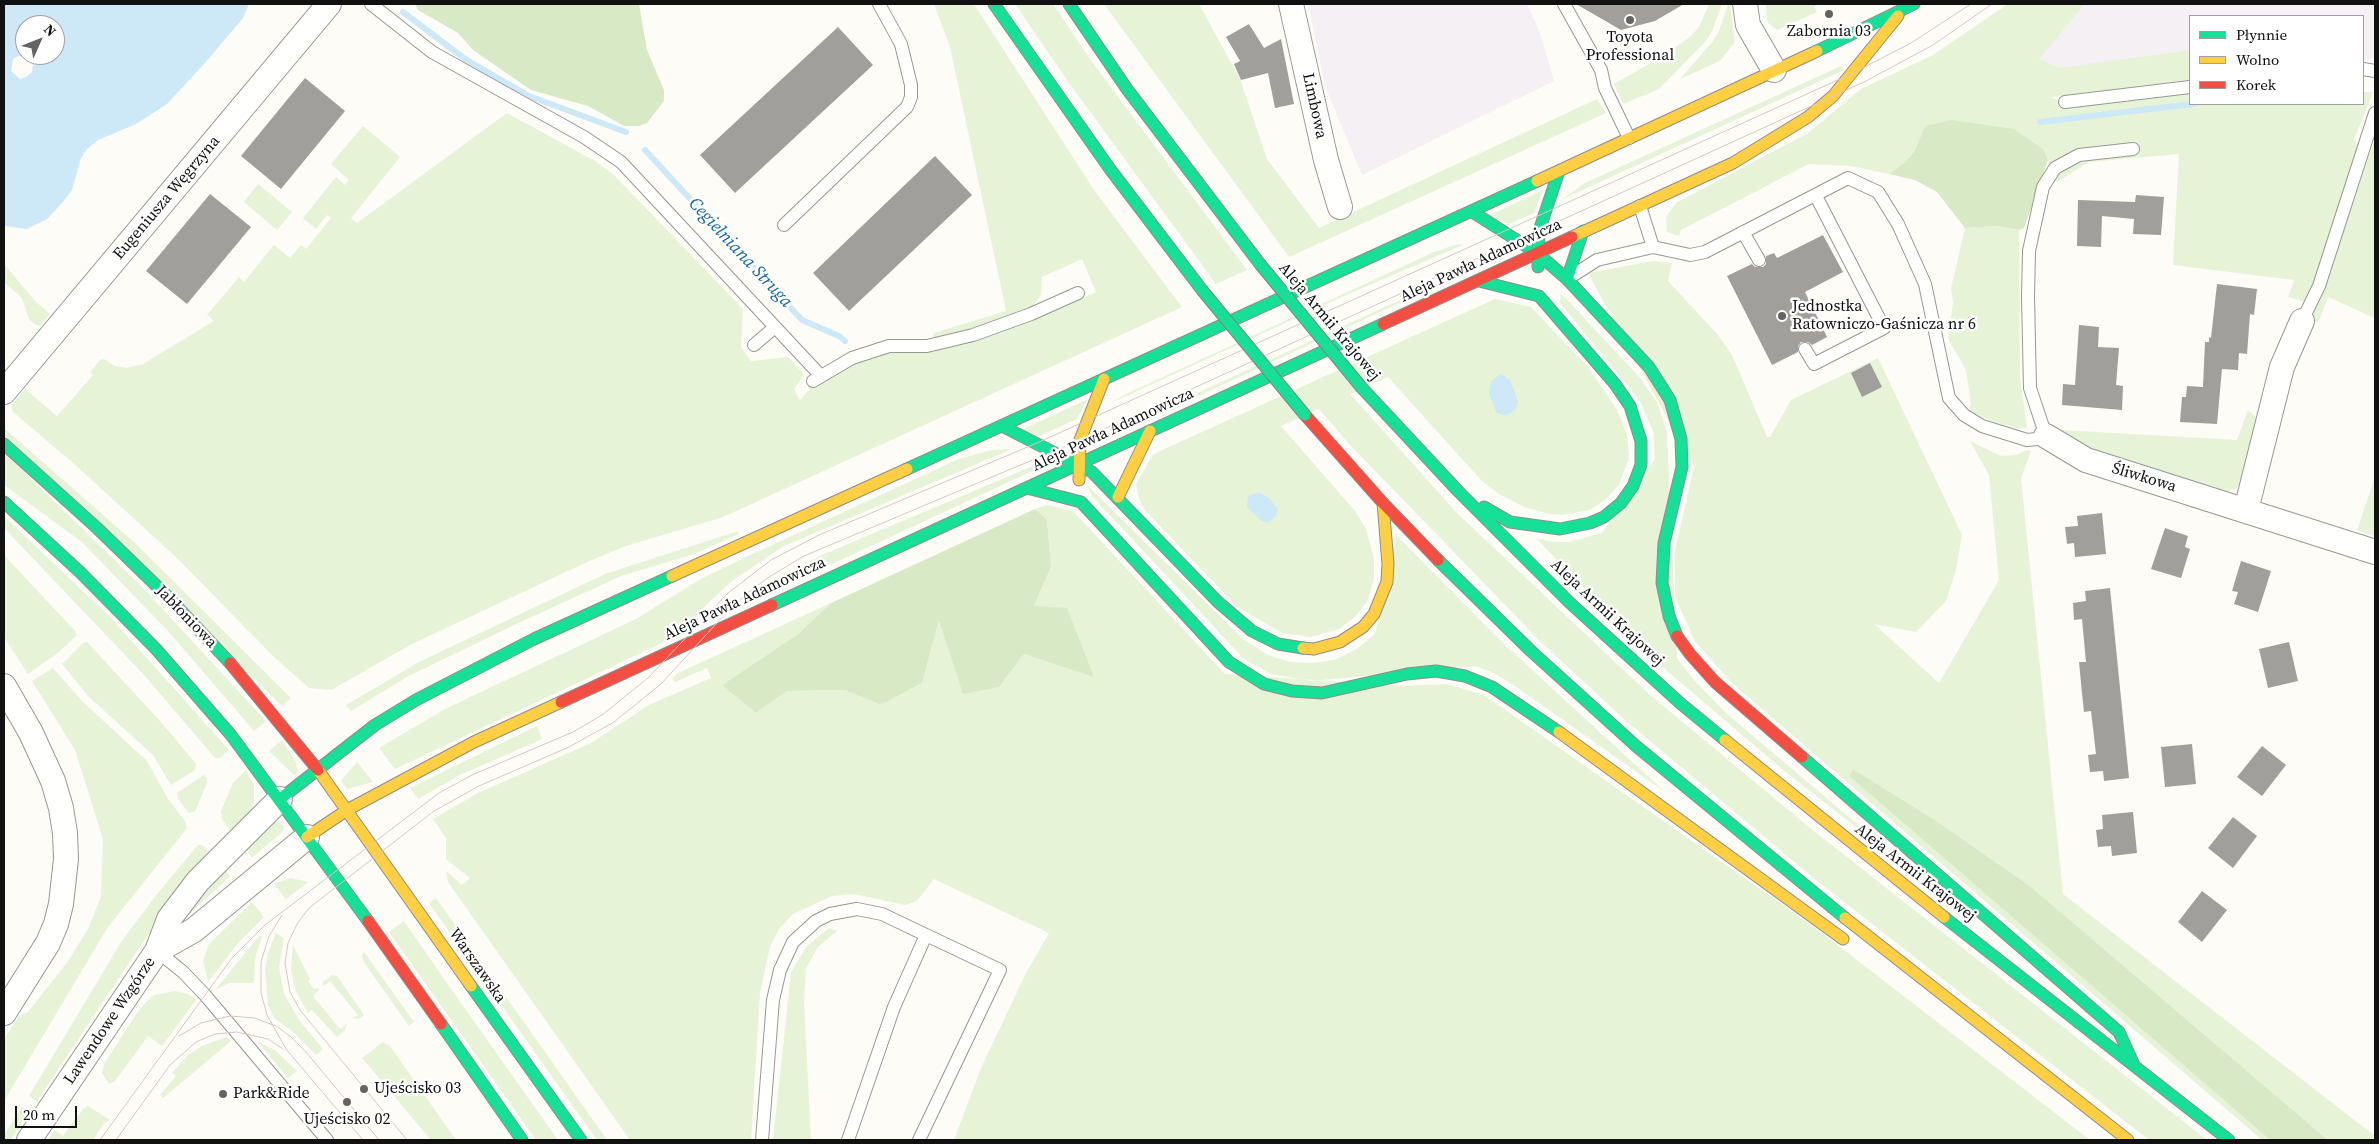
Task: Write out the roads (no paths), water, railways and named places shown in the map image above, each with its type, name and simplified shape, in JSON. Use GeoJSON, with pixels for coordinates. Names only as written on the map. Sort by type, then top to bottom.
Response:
{"type":"FeatureCollection","features":[{"type":"Feature","properties":{"kind":"main road"},"geometry":{"type":"LineString","coordinates":[[994,4],[1110,169],[1202,290],[1304,415],[1383,503],[1472,595],[1581,697],[1698,799],[1900,962],[2128,1140]]}},
{"type":"Feature","properties":{"kind":"main road","name":"Aleja Armii Krajowej"},"geometry":{"type":"LineString","coordinates":[[1068,4],[1127,89],[1260,264],[1362,388],[1459,492],[1569,602],[1680,704],[1863,853],[2229,1140]]}},
{"type":"Feature","properties":{"kind":"main road","name":"Aleja Pawła Adamowicza"},"geometry":{"type":"LineString","coordinates":[[280,799],[375,725],[408,705],[534,639],[1559,171],[1901,12],[1914,4]]}},
{"type":"Feature","properties":{"kind":"main road","name":"Aleja Pawła Adamowicza"},"geometry":{"type":"LineString","coordinates":[[308,837],[347,810],[474,742],[1733,163],[1808,117],[1833,96],[1901,12]]}},
{"type":"Feature","properties":{"kind":"main road"},"geometry":{"type":"LineString","coordinates":[[1459,492],[1510,522],[1560,529],[1590,523],[1604,517],[1621,503],[1633,486],[1641,465],[1641,441],[1630,406],[1539,288],[1537,253],[1541,223],[1559,171]]}},
{"type":"Feature","properties":{"kind":"main road"},"geometry":{"type":"LineString","coordinates":[[1471,211],[1537,253],[1567,279],[1649,367],[1670,400],[1681,440],[1682,467],[1664,543],[1662,582],[1669,616],[1677,635],[1690,654],[1715,682],[2119,1032],[2134,1066]]}},
{"type":"Feature","properties":{"kind":"main road"},"geometry":{"type":"LineString","coordinates":[[1567,279],[1583,232]]}},
{"type":"Feature","properties":{"kind":"main road"},"geometry":{"type":"LineString","coordinates":[[1479,280],[1539,288]]}},
{"type":"Feature","properties":{"kind":"main road"},"geometry":{"type":"LineString","coordinates":[[1081,502],[1078,463],[1080,440],[1104,378]]}},
{"type":"Feature","properties":{"kind":"main road"},"geometry":{"type":"LineString","coordinates":[[1002,426],[1078,463],[1092,472],[1218,602],[1252,631],[1278,644],[1295,648],[1314,649],[1340,642],[1363,627],[1374,614],[1382,598],[1388,564],[1383,503]]}},
{"type":"Feature","properties":{"kind":"main road"},"geometry":{"type":"LineString","coordinates":[[1118,497],[1150,431]]}},
{"type":"Feature","properties":{"kind":"main road","name":"Jabłoniowa"},"geometry":{"type":"LineString","coordinates":[[4,444],[97,528],[166,596],[234,668],[317,769],[347,810]]}},
{"type":"Feature","properties":{"kind":"main road"},"geometry":{"type":"LineString","coordinates":[[1027,488],[1081,502],[1193,624],[1230,662],[1245,674],[1264,684],[1292,691],[1322,693],[1407,674],[1436,671],[1465,676],[1492,687],[1590,753],[1857,949]]}},
{"type":"Feature","properties":{"kind":"main road"},"geometry":{"type":"LineString","coordinates":[[4,502],[81,573],[156,649],[231,735],[308,837],[522,1140]]}},
{"type":"Feature","properties":{"kind":"main road","name":"Warszawska"},"geometry":{"type":"LineString","coordinates":[[347,810],[581,1140]]}},
{"type":"Feature","properties":{"kind":"main road"},"geometry":{"type":"LineString","coordinates":[[1874,956],[1900,962]]}},
{"type":"Feature","properties":{"kind":"street","name":"Eugeniusza Węgrzyna"},"geometry":{"type":"LineString","coordinates":[[4,392],[329,4]]}},
{"type":"Feature","properties":{"kind":"street","name":"Limbowa"},"geometry":{"type":"LineString","coordinates":[[1291,4],[1326,160],[1340,207]]}},
{"type":"Feature","properties":{"kind":"street"},"geometry":{"type":"LineString","coordinates":[[1746,4],[1748,25],[1774,70]]}},
{"type":"Feature","properties":{"kind":"street"},"geometry":{"type":"LineString","coordinates":[[2246,510],[2282,367],[2302,322]]}},
{"type":"Feature","properties":{"kind":"street","name":"Śliwkowa"},"geometry":{"type":"LineString","coordinates":[[2046,436],[2086,460],[2375,552]]}},
{"type":"Feature","properties":{"kind":"street"},"geometry":{"type":"LineString","coordinates":[[4,686],[31,733],[50,774],[61,808],[66,833],[64,882],[56,924],[48,943],[4,1013]]}},
{"type":"Feature","properties":{"kind":"street","name":"Lawendowe Wzgórze"},"geometry":{"type":"LineString","coordinates":[[29,1140],[157,951],[169,919],[198,881],[280,799]]}},
{"type":"Feature","properties":{"kind":"street","name":"Lawendowe Wzgórze"},"geometry":{"type":"LineString","coordinates":[[157,951],[194,930],[308,837]]}},
{"type":"Feature","properties":{"kind":"lane"},"geometry":{"type":"LineString","coordinates":[[371,4],[432,52],[584,137],[621,162],[775,327],[817,378],[852,358],[889,346],[927,346],[973,335],[1031,314],[1078,293]]}},
{"type":"Feature","properties":{"kind":"lane"},"geometry":{"type":"LineString","coordinates":[[784,225],[907,107],[911,97],[911,85],[901,44],[879,4]]}},
{"type":"Feature","properties":{"kind":"lane"},"geometry":{"type":"LineString","coordinates":[[1564,4],[1601,70],[1605,88],[1629,138]]}},
{"type":"Feature","properties":{"kind":"lane"},"geometry":{"type":"LineString","coordinates":[[2065,102],[2189,88]]}},
{"type":"Feature","properties":{"kind":"lane"},"geometry":{"type":"LineString","coordinates":[[2302,322],[2318,286],[2375,113]]}},
{"type":"Feature","properties":{"kind":"lane"},"geometry":{"type":"LineString","coordinates":[[1567,279],[1597,260],[1653,247],[1690,256],[1705,252],[1848,178],[1878,192],[1898,224],[1924,284],[1949,398],[1964,415],[1982,426],[2027,440],[2046,436],[2030,388],[2028,298],[2029,251],[2043,187],[2055,168],[2079,155],[2133,150]]}},
{"type":"Feature","properties":{"kind":"lane"},"geometry":{"type":"LineString","coordinates":[[1805,349],[1814,364],[1884,328],[1816,196]]}},
{"type":"Feature","properties":{"kind":"lane"},"geometry":{"type":"LineString","coordinates":[[1640,206],[1653,247]]}},
{"type":"Feature","properties":{"kind":"lane"},"geometry":{"type":"LineString","coordinates":[[1744,232],[1758,260]]}},
{"type":"Feature","properties":{"kind":"lane"},"geometry":{"type":"LineString","coordinates":[[754,345],[775,327]]}},
{"type":"Feature","properties":{"kind":"lane"},"geometry":{"type":"LineString","coordinates":[[762,1140],[773,1000],[780,970],[793,942],[816,921],[830,914],[857,909],[882,914],[1000,970],[920,1140]]}},
{"type":"Feature","properties":{"kind":"lane"},"geometry":{"type":"LineString","coordinates":[[848,1140],[894,1007],[926,935]]}},
{"type":"Feature","properties":{"kind":"lane"},"geometry":{"type":"LineString","coordinates":[[157,951],[183,972],[205,995],[327,1140]]}},
{"type":"Feature","properties":{"kind":"water"},"geometry":{"type":"Polygon","coordinates":[[[4,4],[249,4],[243,18],[167,104],[136,124],[98,140],[87,149],[81,158],[72,190],[47,219],[27,229],[4,226],[4,4]]]}},
{"type":"Feature","properties":{"kind":"water"},"geometry":{"type":"Polygon","coordinates":[[[1501,374],[1510,380],[1518,402],[1516,409],[1506,416],[1496,412],[1489,394],[1491,381],[1501,374]]]}},
{"type":"Feature","properties":{"kind":"water"},"geometry":{"type":"Polygon","coordinates":[[[1259,492],[1269,498],[1278,509],[1276,516],[1268,523],[1262,521],[1247,507],[1248,496],[1259,492]]]}},
{"type":"Feature","properties":{"kind":"waterway","name":"Cegielniana Struga"},"geometry":{"type":"LineString","coordinates":[[403,12],[465,59],[529,96],[626,132]]}},
{"type":"Feature","properties":{"kind":"waterway","name":"Cegielniana Struga"},"geometry":{"type":"LineString","coordinates":[[2040,122],[2189,104]]}},
{"type":"Feature","properties":{"kind":"waterway","name":"Cegielniana Struga"},"geometry":{"type":"LineString","coordinates":[[645,150],[802,320],[839,336],[845,341]]}},
{"type":"Feature","properties":{"kind":"tram line"},"geometry":{"type":"LineString","coordinates":[[100,1140],[232,958],[265,925],[439,793],[472,775],[573,732],[602,715],[648,678],[728,593],[771,560],[819,535],[1037,443],[1851,74],[1911,43],[1971,4]]}},
{"type":"Feature","properties":{"kind":"tram line"},"geometry":{"type":"LineString","coordinates":[[407,1140],[300,1010],[290,992],[285,963],[288,943],[297,924],[309,908],[434,811],[479,786],[569,747],[614,722],[661,684],[746,594],[769,577],[804,556],[1080,440],[1866,81],[1933,45],[1992,4]]}},
{"type":"Feature","properties":{"kind":"tram line"},"geometry":{"type":"LineString","coordinates":[[282,915],[269,936],[261,962],[261,993],[267,1015],[286,1049],[363,1140]]}},
{"type":"Feature","properties":{"kind":"tram line"},"geometry":{"type":"LineString","coordinates":[[179,1036],[201,1023],[230,1016],[254,1018],[276,1026],[290,1036],[306,1052],[379,1140]]}},
{"type":"Feature","properties":{"kind":"tram line"},"geometry":{"type":"LineString","coordinates":[[116,1140],[170,1065],[196,1042],[215,1034],[237,1032],[268,1039],[283,1049]]}},
{"type":"Feature","properties":{"kind":"place","name":"Zabornia 03"},"geometry":{"type":"Point","coordinates":[1829,14]}},
{"type":"Feature","properties":{"kind":"place","name":"Toyota Professional"},"geometry":{"type":"Point","coordinates":[1630,20]}},
{"type":"Feature","properties":{"kind":"place","name":"Jednostka Ratowniczo-Gaśnicza nr 6"},"geometry":{"type":"Point","coordinates":[1782,316]}},
{"type":"Feature","properties":{"kind":"place","name":"Ujeścisko 03"},"geometry":{"type":"Point","coordinates":[364,1089]}},
{"type":"Feature","properties":{"kind":"place","name":"Park&Ride"},"geometry":{"type":"Point","coordinates":[223,1094]}},
{"type":"Feature","properties":{"kind":"place","name":"Ujeścisko 02"},"geometry":{"type":"Point","coordinates":[347,1102]}}]}
